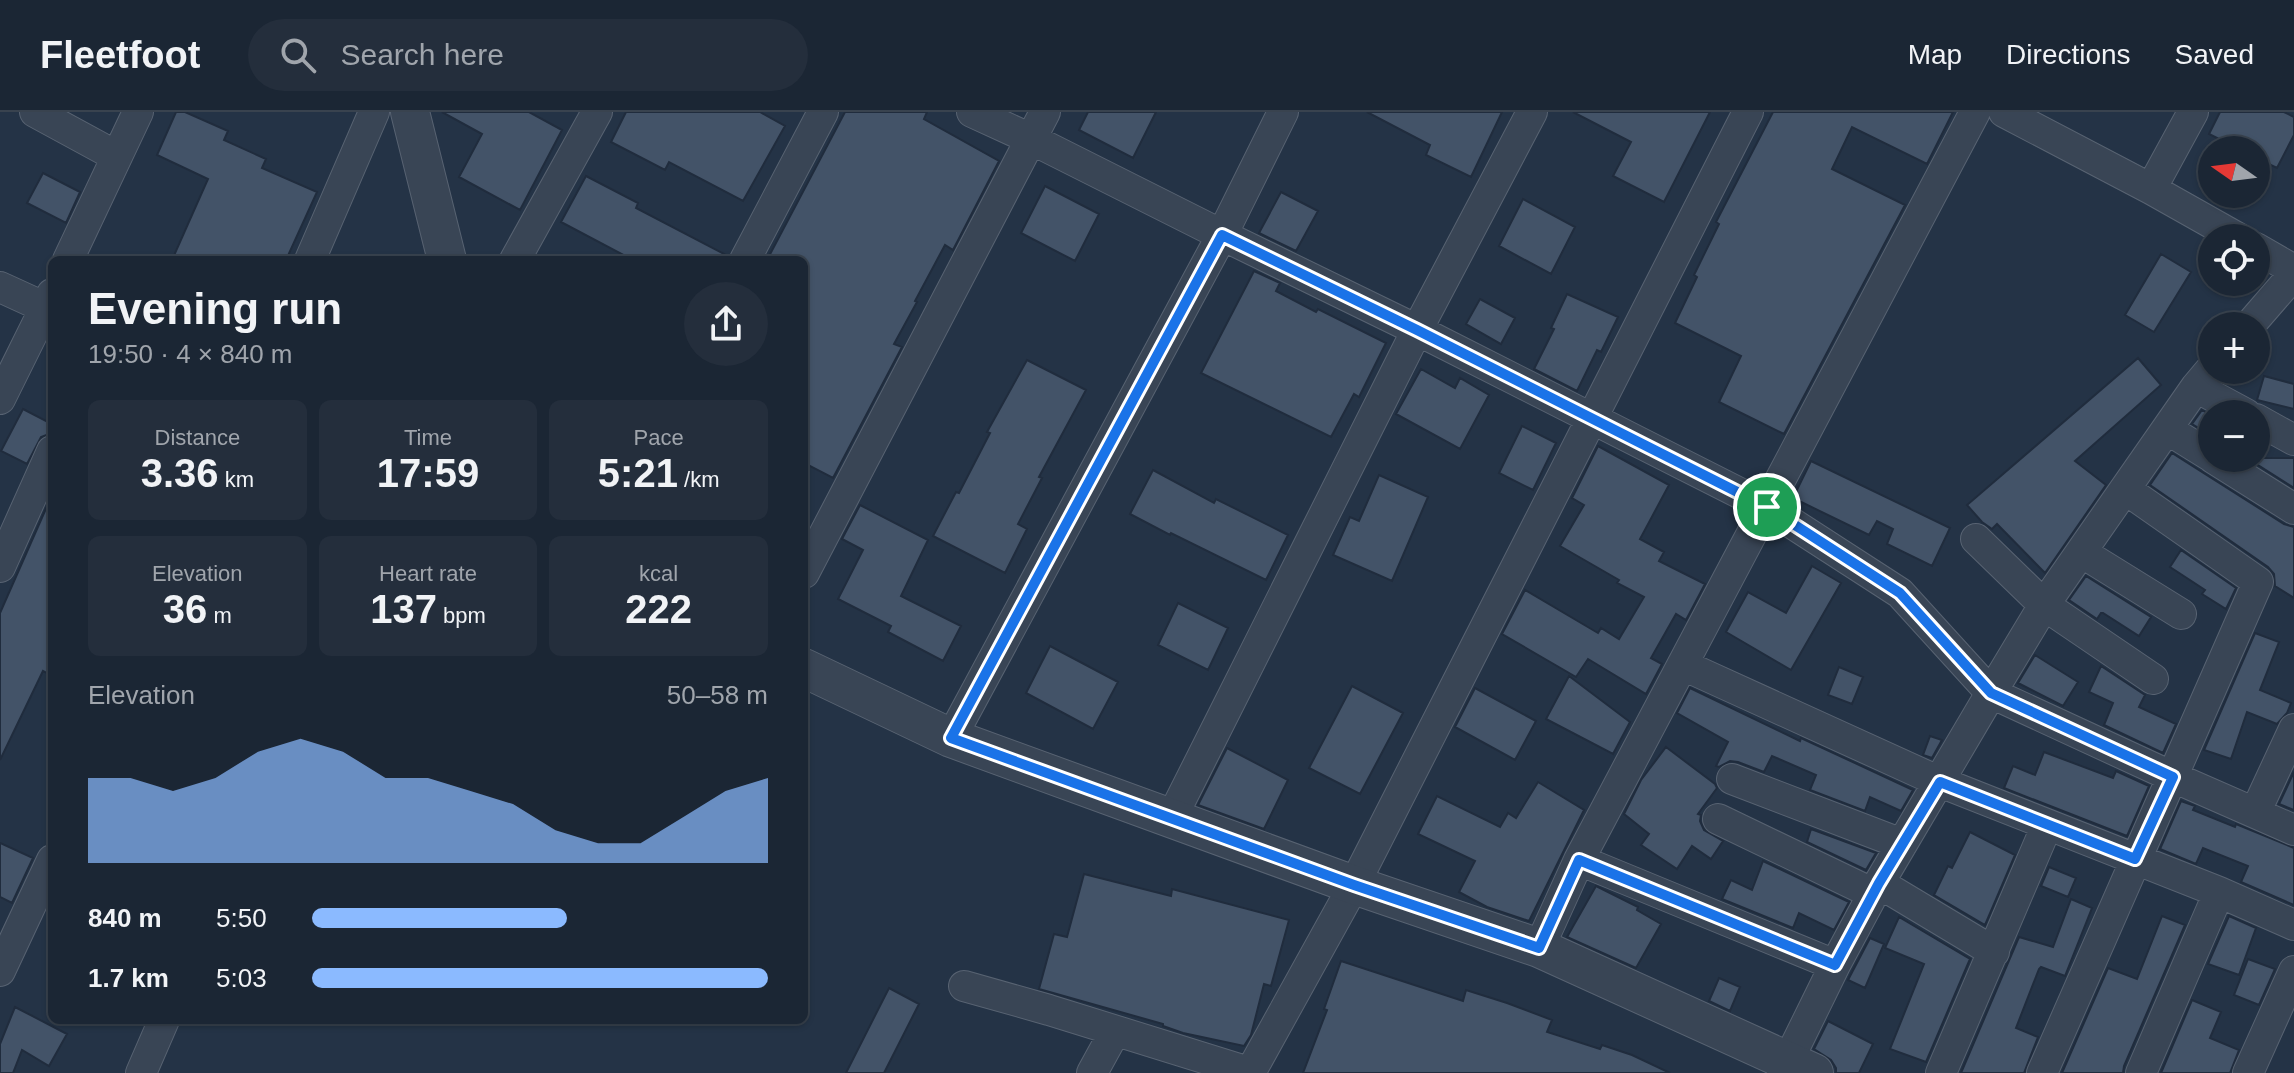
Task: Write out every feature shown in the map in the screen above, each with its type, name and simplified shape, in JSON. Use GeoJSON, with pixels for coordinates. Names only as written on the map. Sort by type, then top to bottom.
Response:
{"type":"FeatureCollection","features":[{"type":"Feature","properties":{"kind":"street"},"geometry":{"type":"LineString","coordinates":[[35,112],[116,156]]}},
{"type":"Feature","properties":{"kind":"street"},"geometry":{"type":"LineString","coordinates":[[70,256],[138,112]]}},
{"type":"Feature","properties":{"kind":"street"},"geometry":{"type":"LineString","coordinates":[[312,256],[374,112]]}},
{"type":"Feature","properties":{"kind":"street"},"geometry":{"type":"LineString","coordinates":[[410,112],[446,256]]}},
{"type":"Feature","properties":{"kind":"street"},"geometry":{"type":"LineString","coordinates":[[517,256],[597,112]]}},
{"type":"Feature","properties":{"kind":"street"},"geometry":{"type":"LineString","coordinates":[[747,256],[823,112]]}},
{"type":"Feature","properties":{"kind":"street"},"geometry":{"type":"LineString","coordinates":[[972,112],[1417,330],[1767,507],[1900,593],[1991,693],[2294,830]]}},
{"type":"Feature","properties":{"kind":"street"},"geometry":{"type":"LineString","coordinates":[[808,565],[1045,112]]}},
{"type":"Feature","properties":{"kind":"street"},"geometry":{"type":"LineString","coordinates":[[951,738],[1222,235],[1283,112]]}},
{"type":"Feature","properties":{"kind":"street"},"geometry":{"type":"LineString","coordinates":[[1171,819],[1417,330],[1532,112]]}},
{"type":"Feature","properties":{"kind":"street"},"geometry":{"type":"LineString","coordinates":[[964,986],[1251,1073],[1354,885],[1748,112]]}},
{"type":"Feature","properties":{"kind":"street"},"geometry":{"type":"LineString","coordinates":[[1539,948],[1579,860],[1975,112]]}},
{"type":"Feature","properties":{"kind":"street"},"geometry":{"type":"LineString","coordinates":[[2004,112],[2213,224]]}},
{"type":"Feature","properties":{"kind":"street"},"geometry":{"type":"LineString","coordinates":[[2151,189],[2193,112]]}},
{"type":"Feature","properties":{"kind":"street"},"geometry":{"type":"LineString","coordinates":[[2261,312],[2294,272],[2270,257]]}},
{"type":"Feature","properties":{"kind":"street"},"geometry":{"type":"LineString","coordinates":[[0,287],[48,301]]}},
{"type":"Feature","properties":{"kind":"street"},"geometry":{"type":"LineString","coordinates":[[0,399],[48,303]]}},
{"type":"Feature","properties":{"kind":"street"},"geometry":{"type":"LineString","coordinates":[[808,670],[951,738],[1354,885],[1539,948],[1795,1069],[1835,965],[1991,693],[2044,605],[2200,384]]}},
{"type":"Feature","properties":{"kind":"street"},"geometry":{"type":"LineString","coordinates":[[2211,384],[2230,400]]}},
{"type":"Feature","properties":{"kind":"street"},"geometry":{"type":"LineString","coordinates":[[2270,427],[2294,440]]}},
{"type":"Feature","properties":{"kind":"street"},"geometry":{"type":"LineString","coordinates":[[2167,429],[2198,449]]}},
{"type":"Feature","properties":{"kind":"street"},"geometry":{"type":"LineString","coordinates":[[0,567],[48,460]]}},
{"type":"Feature","properties":{"kind":"street"},"geometry":{"type":"LineString","coordinates":[[2235,472],[2294,509]]}},
{"type":"Feature","properties":{"kind":"street"},"geometry":{"type":"LineString","coordinates":[[2042,1073],[2258,582],[2125,489]]}},
{"type":"Feature","properties":{"kind":"street"},"geometry":{"type":"LineString","coordinates":[[1976,539],[2044,605],[2153,679]]}},
{"type":"Feature","properties":{"kind":"street"},"geometry":{"type":"LineString","coordinates":[[2081,552],[2181,614]]}},
{"type":"Feature","properties":{"kind":"street"},"geometry":{"type":"LineString","coordinates":[[1683,665],[1940,782],[2219,892],[2294,925]]}},
{"type":"Feature","properties":{"kind":"street"},"geometry":{"type":"LineString","coordinates":[[2255,813],[2294,729]]}},
{"type":"Feature","properties":{"kind":"street"},"geometry":{"type":"LineString","coordinates":[[1732,779],[1902,844]]}},
{"type":"Feature","properties":{"kind":"street"},"geometry":{"type":"LineString","coordinates":[[1718,819],[1877,889],[1994,952]]}},
{"type":"Feature","properties":{"kind":"street"},"geometry":{"type":"LineString","coordinates":[[1941,1073],[2047,825]]}},
{"type":"Feature","properties":{"kind":"street"},"geometry":{"type":"LineString","coordinates":[[1579,860],[1835,965]]}},
{"type":"Feature","properties":{"kind":"street"},"geometry":{"type":"LineString","coordinates":[[0,971],[48,869]]}},
{"type":"Feature","properties":{"kind":"street"},"geometry":{"type":"LineString","coordinates":[[2141,1073],[2219,892]]}},
{"type":"Feature","properties":{"kind":"street"},"geometry":{"type":"LineString","coordinates":[[2248,1073],[2294,971]]}},
{"type":"Feature","properties":{"kind":"street"},"geometry":{"type":"LineString","coordinates":[[141,1073],[162,1024]]}},
{"type":"Feature","properties":{"kind":"street"},"geometry":{"type":"LineString","coordinates":[[1092,1073],[1115,1031]]}},
{"type":"Feature","properties":{"kind":"building"},"geometry":{"type":"Polygon","coordinates":[[[176,112],[185,112],[228,131],[224,140],[266,159],[262,168],[317,192],[288,256],[174,256],[208,179],[157,155],[176,112]]]}},
{"type":"Feature","properties":{"kind":"building"},"geometry":{"type":"Polygon","coordinates":[[[442,112],[529,112],[562,130],[520,210],[459,177],[482,134],[442,112]]]}},
{"type":"Feature","properties":{"kind":"building"},"geometry":{"type":"Polygon","coordinates":[[[626,112],[760,112],[785,126],[743,201],[669,162],[665,170],[611,142],[626,112]]]}},
{"type":"Feature","properties":{"kind":"building"},"geometry":{"type":"Polygon","coordinates":[[[845,112],[927,112],[924,119],[999,161],[953,250],[945,245],[915,301],[894,344],[902,347],[833,478],[808,465],[808,256],[769,256],[845,112]]]}},
{"type":"Feature","properties":{"kind":"building"},"geometry":{"type":"Polygon","coordinates":[[[1088,112],[1156,112],[1133,158],[1079,130],[1088,112]]]}},
{"type":"Feature","properties":{"kind":"building"},"geometry":{"type":"Polygon","coordinates":[[[1367,112],[1502,112],[1471,177],[1426,155],[1430,145],[1367,112]]]}},
{"type":"Feature","properties":{"kind":"building"},"geometry":{"type":"Polygon","coordinates":[[[1573,112],[1710,112],[1664,202],[1613,176],[1631,142],[1573,112]]]}},
{"type":"Feature","properties":{"kind":"building"},"geometry":{"type":"Polygon","coordinates":[[[1773,112],[1953,112],[1927,164],[1852,127],[1832,169],[1905,205],[1784,434],[1719,402],[1741,356],[1675,323],[1719,224],[1716,222],[1773,112]]]}},
{"type":"Feature","properties":{"kind":"building"},"geometry":{"type":"Polygon","coordinates":[[[2220,112],[2284,112],[2294,117],[2294,135],[2277,168],[2270,165],[2270,136],[2209,134],[2220,112]]]}},
{"type":"Feature","properties":{"kind":"building"},"geometry":{"type":"Polygon","coordinates":[[[43,173],[80,192],[66,223],[27,203],[43,173]]]}},
{"type":"Feature","properties":{"kind":"building"},"geometry":{"type":"Polygon","coordinates":[[[586,176],[638,203],[636,208],[728,256],[625,256],[561,222],[586,176]]]}},
{"type":"Feature","properties":{"kind":"building"},"geometry":{"type":"Polygon","coordinates":[[[1045,186],[1099,214],[1075,261],[1021,233],[1045,186]]]}},
{"type":"Feature","properties":{"kind":"building"},"geometry":{"type":"Polygon","coordinates":[[[1281,192],[1318,211],[1296,251],[1259,233],[1281,192]]]}},
{"type":"Feature","properties":{"kind":"building"},"geometry":{"type":"Polygon","coordinates":[[[1523,199],[1575,227],[1551,274],[1499,246],[1523,199]]]}},
{"type":"Feature","properties":{"kind":"building"},"geometry":{"type":"Polygon","coordinates":[[[2161,254],[2191,272],[2154,332],[2125,315],[2161,254]]]}},
{"type":"Feature","properties":{"kind":"building"},"geometry":{"type":"Polygon","coordinates":[[[1254,271],[1280,283],[1276,291],[1386,343],[1359,397],[1354,394],[1331,437],[1201,373],[1254,271]]]}},
{"type":"Feature","properties":{"kind":"building"},"geometry":{"type":"Polygon","coordinates":[[[1567,294],[1618,317],[1577,391],[1534,369],[1567,294]]]}},
{"type":"Feature","properties":{"kind":"building"},"geometry":{"type":"Polygon","coordinates":[[[1480,299],[1515,318],[1501,344],[1466,324],[1480,299]]]}},
{"type":"Feature","properties":{"kind":"building"},"geometry":{"type":"Polygon","coordinates":[[[2138,358],[2161,385],[2075,461],[2106,485],[2045,573],[1997,524],[1992,529],[1967,505],[2138,358]]]}},
{"type":"Feature","properties":{"kind":"building"},"geometry":{"type":"Polygon","coordinates":[[[1027,360],[1086,390],[1039,477],[1042,478],[1018,524],[1027,529],[1005,573],[933,536],[956,492],[959,493],[990,433],[987,432],[1027,360]]]}},
{"type":"Feature","properties":{"kind":"building"},"geometry":{"type":"Polygon","coordinates":[[[1421,369],[1455,388],[1460,378],[1489,395],[1460,449],[1396,414],[1421,369]]]}},
{"type":"Feature","properties":{"kind":"building"},"geometry":{"type":"Polygon","coordinates":[[[2270,378],[2294,384],[2294,409],[2270,403],[2270,400],[2257,400],[2262,384],[2270,384],[2270,378]]]}},
{"type":"Feature","properties":{"kind":"building"},"geometry":{"type":"Polygon","coordinates":[[[23,409],[48,422],[48,434],[41,437],[27,464],[1,451],[23,409]]]}},
{"type":"Feature","properties":{"kind":"building"},"geometry":{"type":"Polygon","coordinates":[[[1522,426],[1556,443],[1533,490],[1499,473],[1522,426]]]}},
{"type":"Feature","properties":{"kind":"building"},"geometry":{"type":"Polygon","coordinates":[[[1598,446],[1669,485],[1640,539],[1664,552],[1659,561],[1705,584],[1686,620],[1676,614],[1651,658],[1662,664],[1646,694],[1588,659],[1576,677],[1502,634],[1525,590],[1598,633],[1601,628],[1619,639],[1644,597],[1560,546],[1584,505],[1572,498],[1598,446]]]}},
{"type":"Feature","properties":{"kind":"building"},"geometry":{"type":"Polygon","coordinates":[[[2172,453],[2198,472],[2294,527],[2294,598],[2275,586],[2274,574],[2268,567],[2150,485],[2172,453]]]}},
{"type":"Feature","properties":{"kind":"building"},"geometry":{"type":"Polygon","coordinates":[[[2270,458],[2294,458],[2294,488],[2269,472],[2270,458]]]}},
{"type":"Feature","properties":{"kind":"building"},"geometry":{"type":"Polygon","coordinates":[[[1811,461],[1950,528],[1932,566],[1887,544],[1893,529],[1877,521],[1869,535],[1793,498],[1811,461]]]}},
{"type":"Feature","properties":{"kind":"building"},"geometry":{"type":"Polygon","coordinates":[[[1153,470],[1214,503],[1216,499],[1288,535],[1266,580],[1130,514],[1153,470]]]}},
{"type":"Feature","properties":{"kind":"building"},"geometry":{"type":"Polygon","coordinates":[[[1379,475],[1428,497],[1392,581],[1333,555],[1350,517],[1359,521],[1379,475]]]}},
{"type":"Feature","properties":{"kind":"building"},"geometry":{"type":"Polygon","coordinates":[[[48,504],[48,674],[43,671],[0,760],[0,613],[48,504]]]}},
{"type":"Feature","properties":{"kind":"building"},"geometry":{"type":"Polygon","coordinates":[[[860,505],[928,540],[901,596],[961,626],[943,661],[888,632],[891,626],[838,599],[863,550],[842,539],[860,505]]]}},
{"type":"Feature","properties":{"kind":"building"},"geometry":{"type":"Polygon","coordinates":[[[2181,550],[2236,588],[2226,609],[2202,594],[2205,590],[2170,567],[2181,550]]]}},
{"type":"Feature","properties":{"kind":"building"},"geometry":{"type":"Polygon","coordinates":[[[1812,566],[1841,583],[1791,670],[1726,632],[1748,592],[1786,613],[1812,566]]]}},
{"type":"Feature","properties":{"kind":"building"},"geometry":{"type":"Polygon","coordinates":[[[2086,576],[2151,617],[2139,636],[2103,613],[2097,619],[2069,600],[2086,576]]]}},
{"type":"Feature","properties":{"kind":"building"},"geometry":{"type":"Polygon","coordinates":[[[1178,603],[1228,628],[1208,670],[1158,645],[1178,603]]]}},
{"type":"Feature","properties":{"kind":"building"},"geometry":{"type":"Polygon","coordinates":[[[2255,633],[2279,642],[2260,690],[2291,703],[2277,724],[2247,712],[2231,759],[2204,750],[2255,633]]]}},
{"type":"Feature","properties":{"kind":"building"},"geometry":{"type":"Polygon","coordinates":[[[1050,646],[1118,682],[1093,729],[1026,693],[1050,646]]]}},
{"type":"Feature","properties":{"kind":"building"},"geometry":{"type":"Polygon","coordinates":[[[2035,655],[2078,682],[2063,706],[2018,683],[2035,655]]]}},
{"type":"Feature","properties":{"kind":"building"},"geometry":{"type":"Polygon","coordinates":[[[2101,666],[2145,695],[2139,707],[2176,724],[2163,753],[2104,725],[2113,703],[2089,692],[2101,666]]]}},
{"type":"Feature","properties":{"kind":"building"},"geometry":{"type":"Polygon","coordinates":[[[1839,667],[1863,677],[1852,704],[1828,695],[1839,667]]]}},
{"type":"Feature","properties":{"kind":"building"},"geometry":{"type":"Polygon","coordinates":[[[1569,676],[1630,722],[1613,754],[1546,719],[1569,676]]]}},
{"type":"Feature","properties":{"kind":"building"},"geometry":{"type":"Polygon","coordinates":[[[1352,686],[1403,713],[1360,794],[1309,768],[1352,686]]]}},
{"type":"Feature","properties":{"kind":"building"},"geometry":{"type":"Polygon","coordinates":[[[1475,688],[1536,721],[1515,760],[1455,727],[1475,688]]]}},
{"type":"Feature","properties":{"kind":"building"},"geometry":{"type":"Polygon","coordinates":[[[1690,688],[1800,741],[1801,738],[1913,790],[1901,811],[1870,797],[1865,811],[1810,790],[1816,775],[1772,756],[1764,772],[1730,761],[1716,766],[1728,742],[1677,713],[1690,688]]]}},
{"type":"Feature","properties":{"kind":"building"},"geometry":{"type":"Polygon","coordinates":[[[1930,736],[1942,740],[1932,758],[1923,755],[1930,736]]]}},
{"type":"Feature","properties":{"kind":"building"},"geometry":{"type":"Polygon","coordinates":[[[1666,747],[1715,784],[1717,788],[1698,814],[1701,815],[1704,830],[1723,841],[1711,859],[1692,846],[1677,869],[1641,845],[1649,834],[1624,814],[1641,780],[1666,747]]]}},
{"type":"Feature","properties":{"kind":"building"},"geometry":{"type":"Polygon","coordinates":[[[1227,748],[1288,780],[1264,829],[1198,805],[1227,748]]]}},
{"type":"Feature","properties":{"kind":"building"},"geometry":{"type":"Polygon","coordinates":[[[2044,752],[2113,778],[2116,771],[2149,786],[2127,836],[2004,788],[2013,766],[2035,775],[2044,752]]]}},
{"type":"Feature","properties":{"kind":"building"},"geometry":{"type":"Polygon","coordinates":[[[2294,772],[2294,810],[2279,804],[2294,772]]]}},
{"type":"Feature","properties":{"kind":"building"},"geometry":{"type":"Polygon","coordinates":[[[1538,782],[1584,810],[1529,921],[1487,907],[1459,892],[1475,861],[1418,834],[1437,796],[1500,827],[1508,813],[1516,818],[1538,782]]]}},
{"type":"Feature","properties":{"kind":"building"},"geometry":{"type":"Polygon","coordinates":[[[2181,801],[2195,806],[2193,810],[2294,848],[2294,905],[2241,882],[2248,866],[2203,848],[2196,864],[2160,849],[2181,801]]]}},
{"type":"Feature","properties":{"kind":"building"},"geometry":{"type":"Polygon","coordinates":[[[1811,829],[1876,853],[1866,870],[1807,842],[1811,829]]]}},
{"type":"Feature","properties":{"kind":"building"},"geometry":{"type":"Polygon","coordinates":[[[1970,832],[2015,855],[1985,925],[1934,895],[1970,832]]]}},
{"type":"Feature","properties":{"kind":"building"},"geometry":{"type":"Polygon","coordinates":[[[0,843],[33,858],[12,903],[0,897],[0,843]]]}},
{"type":"Feature","properties":{"kind":"building"},"geometry":{"type":"Polygon","coordinates":[[[1763,861],[1849,902],[1834,930],[1799,913],[1793,928],[1722,899],[1731,880],[1752,890],[1763,861]]]}},
{"type":"Feature","properties":{"kind":"building"},"geometry":{"type":"Polygon","coordinates":[[[2049,867],[2076,878],[2068,897],[2041,886],[2049,867]]]}},
{"type":"Feature","properties":{"kind":"building"},"geometry":{"type":"Polygon","coordinates":[[[1084,874],[1171,896],[1172,889],[1289,920],[1271,986],[1264,984],[1251,1035],[1244,1046],[1183,1033],[1163,1024],[1039,989],[1054,934],[1067,937],[1084,874]]]}},
{"type":"Feature","properties":{"kind":"building"},"geometry":{"type":"Polygon","coordinates":[[[1596,886],[1638,907],[1637,910],[1661,924],[1636,968],[1567,937],[1596,886]]]}},
{"type":"Feature","properties":{"kind":"building"},"geometry":{"type":"Polygon","coordinates":[[[2071,899],[2092,908],[2065,976],[2041,967],[2039,969],[2016,1028],[2038,1037],[2024,1073],[1961,1073],[2019,937],[2053,947],[2071,899]]]}},
{"type":"Feature","properties":{"kind":"building"},"geometry":{"type":"Polygon","coordinates":[[[2162,916],[2185,925],[2123,1073],[2062,1073],[2108,968],[2137,979],[2162,916]]]}},
{"type":"Feature","properties":{"kind":"building"},"geometry":{"type":"Polygon","coordinates":[[[2229,916],[2256,928],[2239,975],[2208,964],[2229,916]]]}},
{"type":"Feature","properties":{"kind":"building"},"geometry":{"type":"Polygon","coordinates":[[[1899,917],[1970,959],[1926,1062],[1890,1049],[1924,964],[1885,948],[1899,917]]]}},
{"type":"Feature","properties":{"kind":"building"},"geometry":{"type":"Polygon","coordinates":[[[1870,938],[1884,944],[1865,988],[1848,980],[1870,938]]]}},
{"type":"Feature","properties":{"kind":"building"},"geometry":{"type":"Polygon","coordinates":[[[2248,959],[2275,969],[2259,1005],[2234,995],[2248,959]]]}},
{"type":"Feature","properties":{"kind":"building"},"geometry":{"type":"Polygon","coordinates":[[[1341,961],[1463,1001],[1466,990],[1507,1003],[1552,1020],[1547,1032],[1600,1049],[1602,1045],[1632,1055],[1670,1073],[1303,1073],[1327,1010],[1324,1009],[1341,961]]]}},
{"type":"Feature","properties":{"kind":"building"},"geometry":{"type":"Polygon","coordinates":[[[1719,978],[1740,987],[1730,1011],[1709,1001],[1719,978]]]}},
{"type":"Feature","properties":{"kind":"building"},"geometry":{"type":"Polygon","coordinates":[[[889,988],[919,1004],[884,1073],[846,1073],[889,988]]]}},
{"type":"Feature","properties":{"kind":"building"},"geometry":{"type":"Polygon","coordinates":[[[2192,1000],[2221,1012],[2210,1038],[2239,1050],[2230,1073],[2161,1073],[2192,1000]]]}},
{"type":"Feature","properties":{"kind":"building"},"geometry":{"type":"Polygon","coordinates":[[[15,1007],[67,1034],[49,1066],[22,1050],[13,1073],[0,1073],[0,1044],[15,1007]]]}},
{"type":"Feature","properties":{"kind":"building"},"geometry":{"type":"Polygon","coordinates":[[[1828,1021],[1873,1044],[1859,1073],[1836,1073],[1831,1060],[1814,1049],[1828,1021]]]}},
{"type":"Feature","properties":{"kind":"route"},"geometry":{"type":"LineString","coordinates":[[1222,235],[1767,507],[1900,593],[1991,693],[2173,777],[2135,859],[1940,782],[1879,883],[1835,965],[1579,860],[1539,948],[1354,885],[951,738],[1222,235]]}}]}
